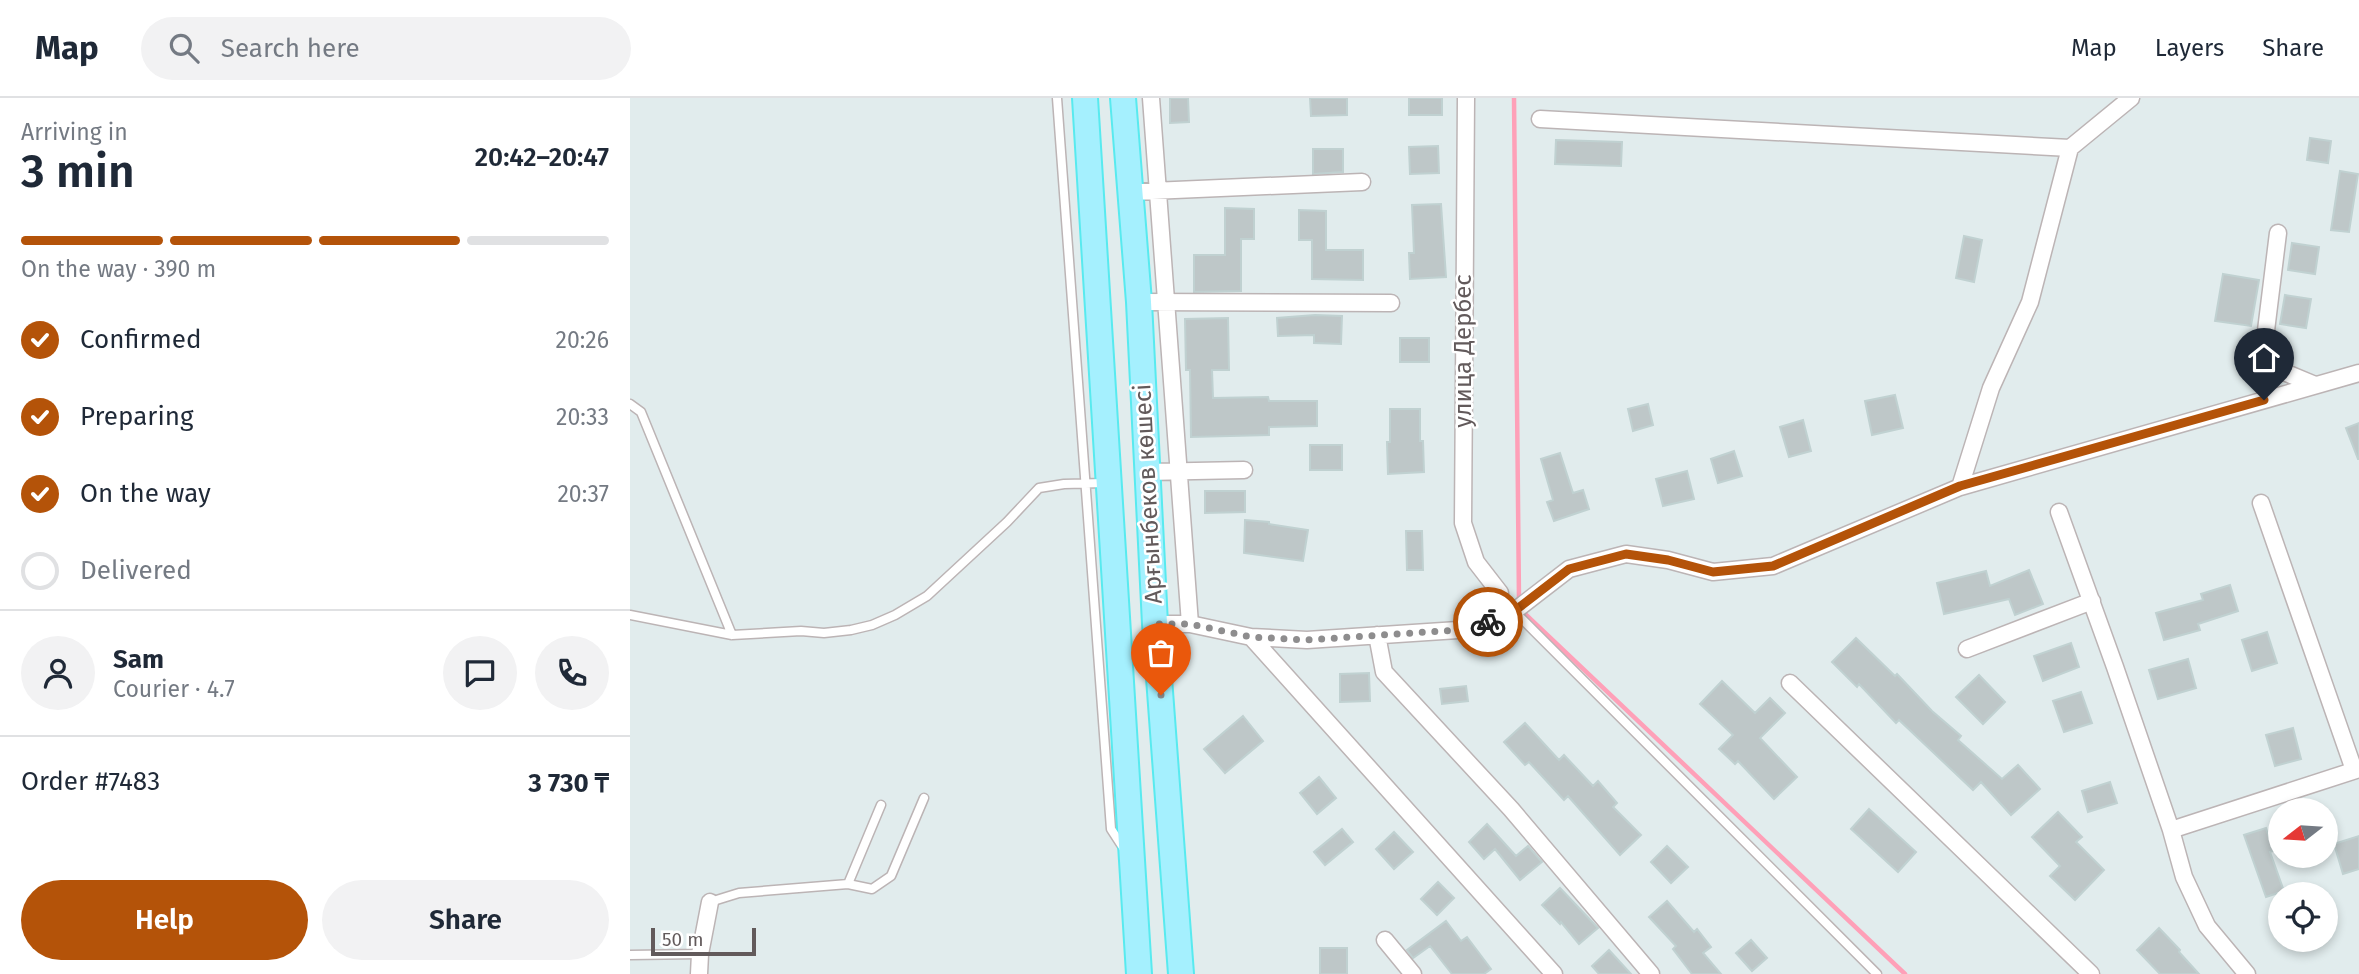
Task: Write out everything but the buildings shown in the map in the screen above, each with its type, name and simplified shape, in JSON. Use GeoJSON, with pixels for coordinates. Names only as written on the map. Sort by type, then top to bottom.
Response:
{"type":"FeatureCollection","features":[{"type":"Feature","properties":{"kind":"main road","name":"Арғынбеков көшесі"},"geometry":{"type":"LineString","coordinates":[[1085,98],[1098,483],[1132,861],[1139,974]]}},
{"type":"Feature","properties":{"kind":"main road","name":"Арғынбеков көшесі"},"geometry":{"type":"LineString","coordinates":[[1123,98],[1139,302],[1155,624],[1181,974]]}},
{"type":"Feature","properties":{"kind":"street"},"geometry":{"type":"LineString","coordinates":[[1151,98],[1190,624]]}},
{"type":"Feature","properties":{"kind":"street","name":"улица Дербес"},"geometry":{"type":"LineString","coordinates":[[1466,98],[1463,523],[1476,562],[1500,593]]}},
{"type":"Feature","properties":{"kind":"street"},"geometry":{"type":"LineString","coordinates":[[1960,486],[1991,388],[2030,302],[2070,148],[2131,98]]}},
{"type":"Feature","properties":{"kind":"street"},"geometry":{"type":"LineString","coordinates":[[1539,119],[2070,148]]}},
{"type":"Feature","properties":{"kind":"street"},"geometry":{"type":"LineString","coordinates":[[1129,192],[1362,183]]}},
{"type":"Feature","properties":{"kind":"street"},"geometry":{"type":"LineString","coordinates":[[2278,233],[2263,355],[2272,367],[2315,385]]}},
{"type":"Feature","properties":{"kind":"street"},"geometry":{"type":"LineString","coordinates":[[1139,302],[1391,303]]}},
{"type":"Feature","properties":{"kind":"street"},"geometry":{"type":"LineString","coordinates":[[1155,624],[1190,624],[1251,637],[1307,640],[1458,630],[1508,616],[1569,569],[1626,554],[1668,560],[1713,572],[1773,566],[1960,486],[2359,373]]}},
{"type":"Feature","properties":{"kind":"street"},"geometry":{"type":"LineString","coordinates":[[1146,472],[1244,470]]}},
{"type":"Feature","properties":{"kind":"street"},"geometry":{"type":"LineString","coordinates":[[2171,830],[2356,770],[2261,503]]}},
{"type":"Feature","properties":{"kind":"street"},"geometry":{"type":"LineString","coordinates":[[2059,512],[2171,830],[2184,877],[2207,926],[2247,974]]}},
{"type":"Feature","properties":{"kind":"street"},"geometry":{"type":"LineString","coordinates":[[1967,649],[2092,601]]}},
{"type":"Feature","properties":{"kind":"street"},"geometry":{"type":"LineString","coordinates":[[1377,635],[1384,672],[1511,809],[1651,974]]}},
{"type":"Feature","properties":{"kind":"street"},"geometry":{"type":"LineString","coordinates":[[1251,637],[1554,974]]}},
{"type":"Feature","properties":{"kind":"street"},"geometry":{"type":"LineString","coordinates":[[1790,683],[2091,974]]}},
{"type":"Feature","properties":{"kind":"street"},"geometry":{"type":"LineString","coordinates":[[699,974],[710,902]]}},
{"type":"Feature","properties":{"kind":"street"},"geometry":{"type":"LineString","coordinates":[[1385,940],[1413,974]]}},
{"type":"Feature","properties":{"kind":"lane"},"geometry":{"type":"LineString","coordinates":[[630,615],[732,635],[851,630],[895,615],[927,596],[1007,522],[1039,488],[1098,483],[1058,98]]}},
{"type":"Feature","properties":{"kind":"lane"},"geometry":{"type":"LineString","coordinates":[[630,404],[641,412],[732,635]]}},
{"type":"Feature","properties":{"kind":"lane"},"geometry":{"type":"LineString","coordinates":[[1514,611],[1877,974]]}},
{"type":"Feature","properties":{"kind":"lane"},"geometry":{"type":"LineString","coordinates":[[710,902],[738,893],[848,884],[872,889],[891,876],[924,798]]}},
{"type":"Feature","properties":{"kind":"lane"},"geometry":{"type":"LineString","coordinates":[[848,884],[881,805]]}},
{"type":"Feature","properties":{"kind":"lane"},"geometry":{"type":"LineString","coordinates":[[630,955],[701,954]]}},
{"type":"Feature","properties":{"kind":"waterway"},"geometry":{"type":"LineString","coordinates":[[1514,98],[1519,601]]}},
{"type":"Feature","properties":{"kind":"waterway"},"geometry":{"type":"LineString","coordinates":[[1520,609],[1905,974]]}},
{"type":"Feature","properties":{"kind":"way so far"},"geometry":{"type":"LineString","coordinates":[[1161,695],[1155,624],[1190,624],[1251,637],[1307,640],[1458,630],[1488,622]]}},
{"type":"Feature","properties":{"kind":"route"},"geometry":{"type":"LineString","coordinates":[[1488,622],[1508,616],[1569,569],[1626,554],[1668,560],[1713,572],[1773,566],[1960,486],[2264,400]]}}]}
